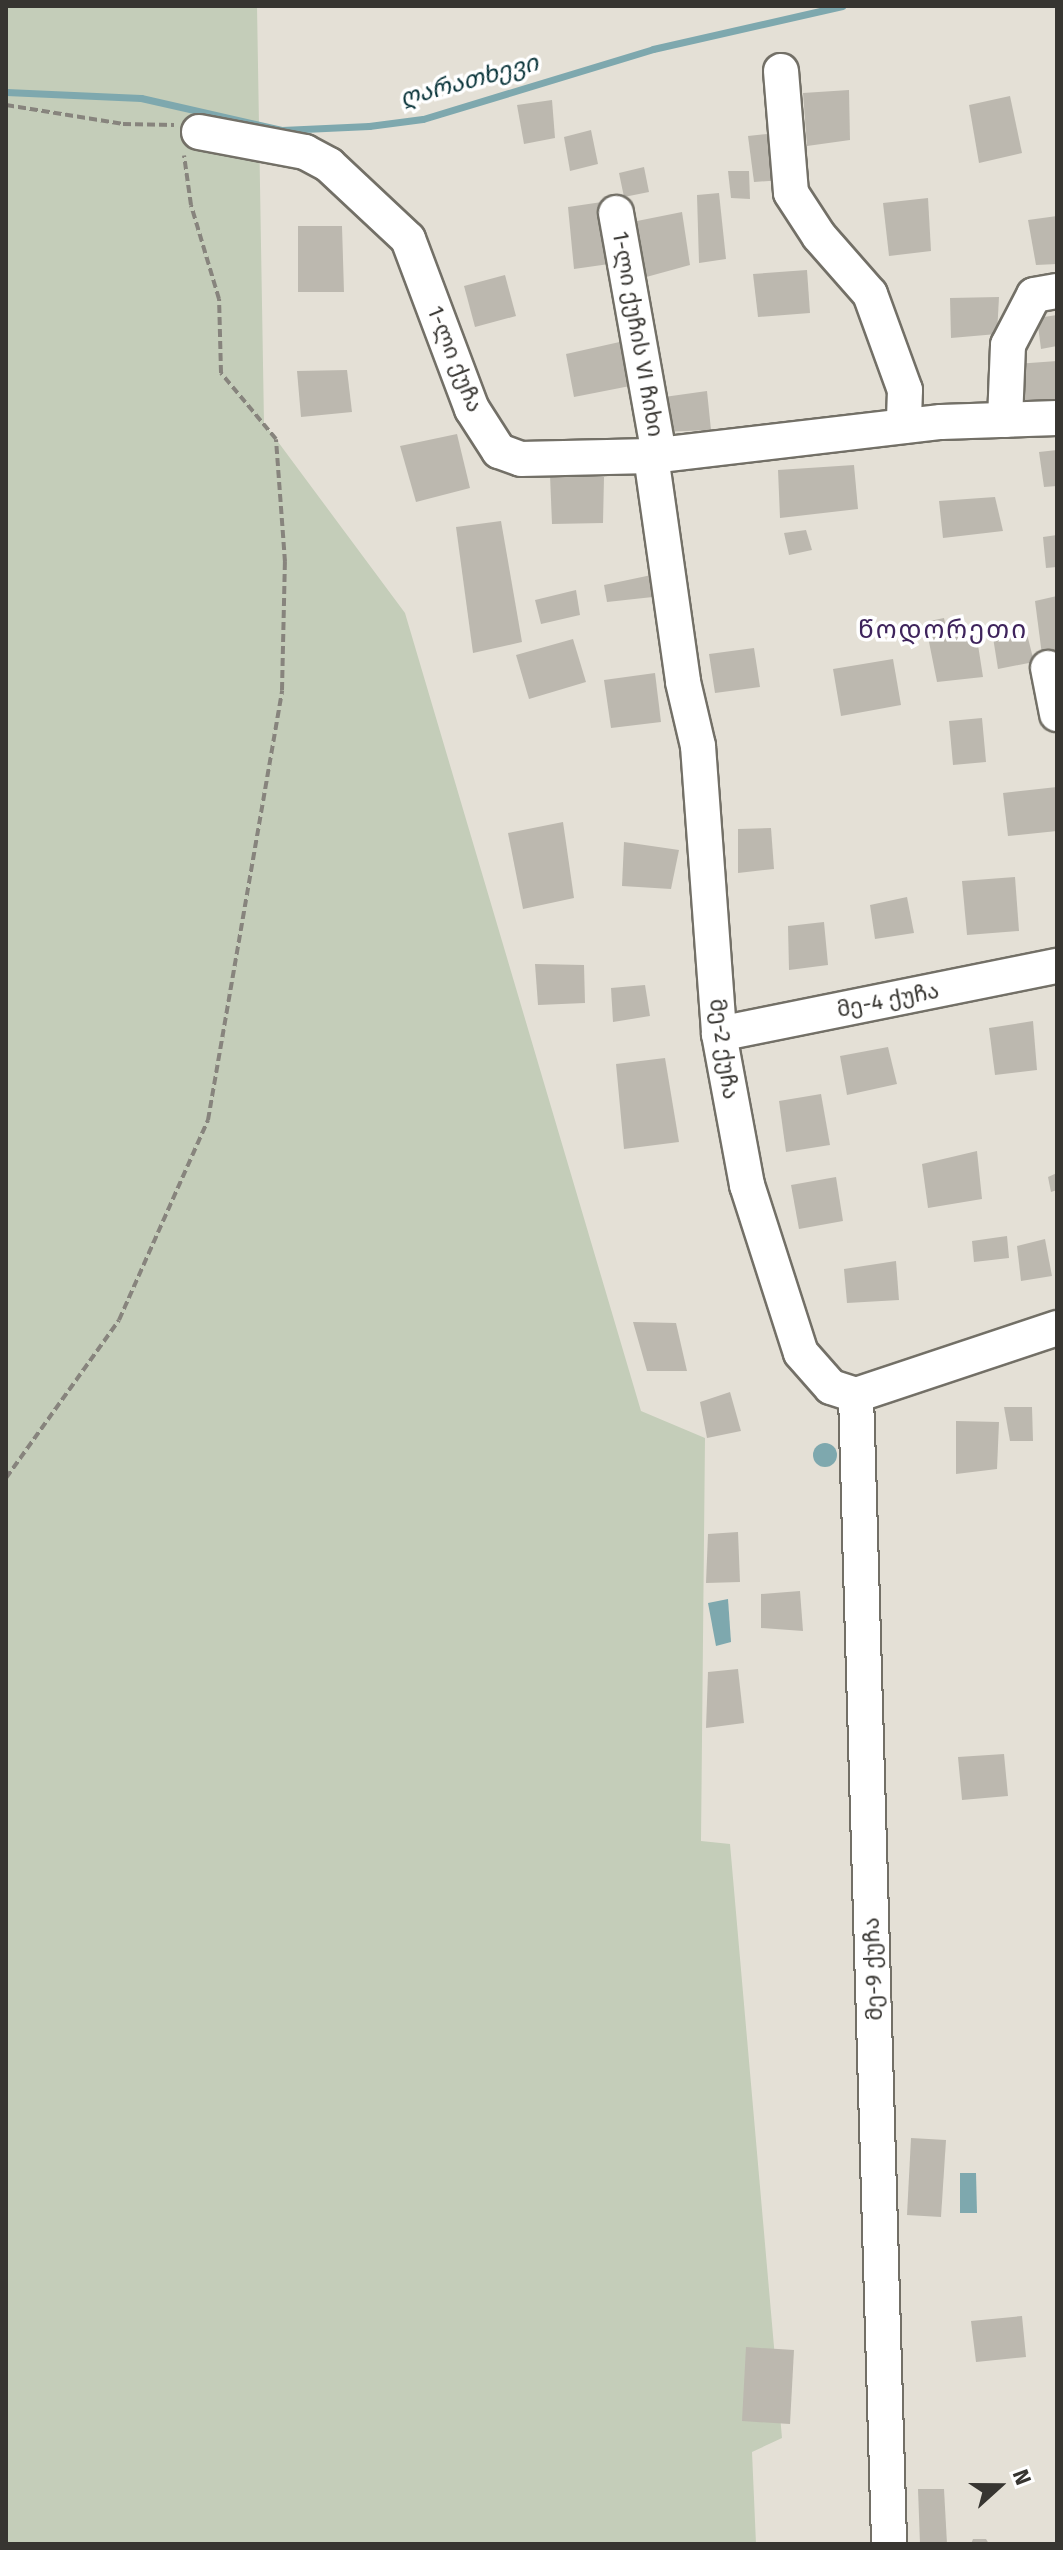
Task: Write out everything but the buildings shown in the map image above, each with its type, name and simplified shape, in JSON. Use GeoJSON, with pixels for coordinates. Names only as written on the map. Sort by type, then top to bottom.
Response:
{"type":"FeatureCollection","features":[{"type":"Feature","properties":{"kind":"street"},"geometry":{"type":"LineString","coordinates":[[781,71],[791,193],[819,236],[870,294],[905,390],[904,426]]}},
{"type":"Feature","properties":{"kind":"street","name":"1-ლი ქუჩა"},"geometry":{"type":"LineString","coordinates":[[192,142],[305,152],[329,165],[408,239],[472,409],[499,451],[521,459],[655,456],[904,426],[1057,418]]}},
{"type":"Feature","properties":{"kind":"street","name":"1-ლი ქუჩის VI ჩიხი"},"geometry":{"type":"LineString","coordinates":[[616,213],[655,456]]}},
{"type":"Feature","properties":{"kind":"street"},"geometry":{"type":"LineString","coordinates":[[1005,420],[1008,345],[1034,295],[1057,291]]}},
{"type":"Feature","properties":{"kind":"street","name":"მე-2 ქუჩა"},"geometry":{"type":"LineString","coordinates":[[655,456],[683,682],[698,746],[719,1034],[747,1185],[801,1353],[831,1387],[856,1395]]}},
{"type":"Feature","properties":{"kind":"street"},"geometry":{"type":"LineString","coordinates":[[1048,668],[1057,714]]}},
{"type":"Feature","properties":{"kind":"street","name":"მე-4 ქუჩა"},"geometry":{"type":"LineString","coordinates":[[719,1034],[1056,974]]}},
{"type":"Feature","properties":{"kind":"street"},"geometry":{"type":"LineString","coordinates":[[856,1395],[1057,1328]]}},
{"type":"Feature","properties":{"kind":"street","name":"მე-9 ქუჩა"},"geometry":{"type":"LineString","coordinates":[[856,1395],[889,2544]]}},
{"type":"Feature","properties":{"kind":"path"},"geometry":{"type":"LineString","coordinates":[[6,105],[192,142],[191,205],[219,299],[221,373],[276,439],[285,562],[282,690],[208,1120],[119,1320],[6,1478]]}},
{"type":"Feature","properties":{"kind":"green space"},"geometry":{"type":"Polygon","coordinates":[[[6,6],[257,6],[264,423],[405,613],[641,1411],[705,1438],[701,1841],[730,1844],[782,2438],[752,2452],[756,2544],[6,2544],[6,6]]]}},
{"type":"Feature","properties":{"kind":"water"},"geometry":{"type":"Polygon","coordinates":[[[825,1443],[833,1447],[837,1455],[833,1463],[825,1467],[817,1463],[813,1455],[817,1447],[825,1443]]]}},
{"type":"Feature","properties":{"kind":"water"},"geometry":{"type":"Polygon","coordinates":[[[728,1599],[731,1642],[716,1646],[708,1603],[728,1599]]]}},
{"type":"Feature","properties":{"kind":"water"},"geometry":{"type":"Polygon","coordinates":[[[960,2173],[976,2173],[977,2213],[960,2213],[960,2173]]]}},
{"type":"Feature","properties":{"kind":"waterway","name":"ღარათხევი"},"geometry":{"type":"LineString","coordinates":[[6,92],[141,98],[282,130],[369,126],[423,119],[653,49],[842,6]]}},
{"type":"Feature","properties":{"kind":"district","name":"წოდორეთი"},"geometry":{"type":"Point","coordinates":[943,630]}}]}
